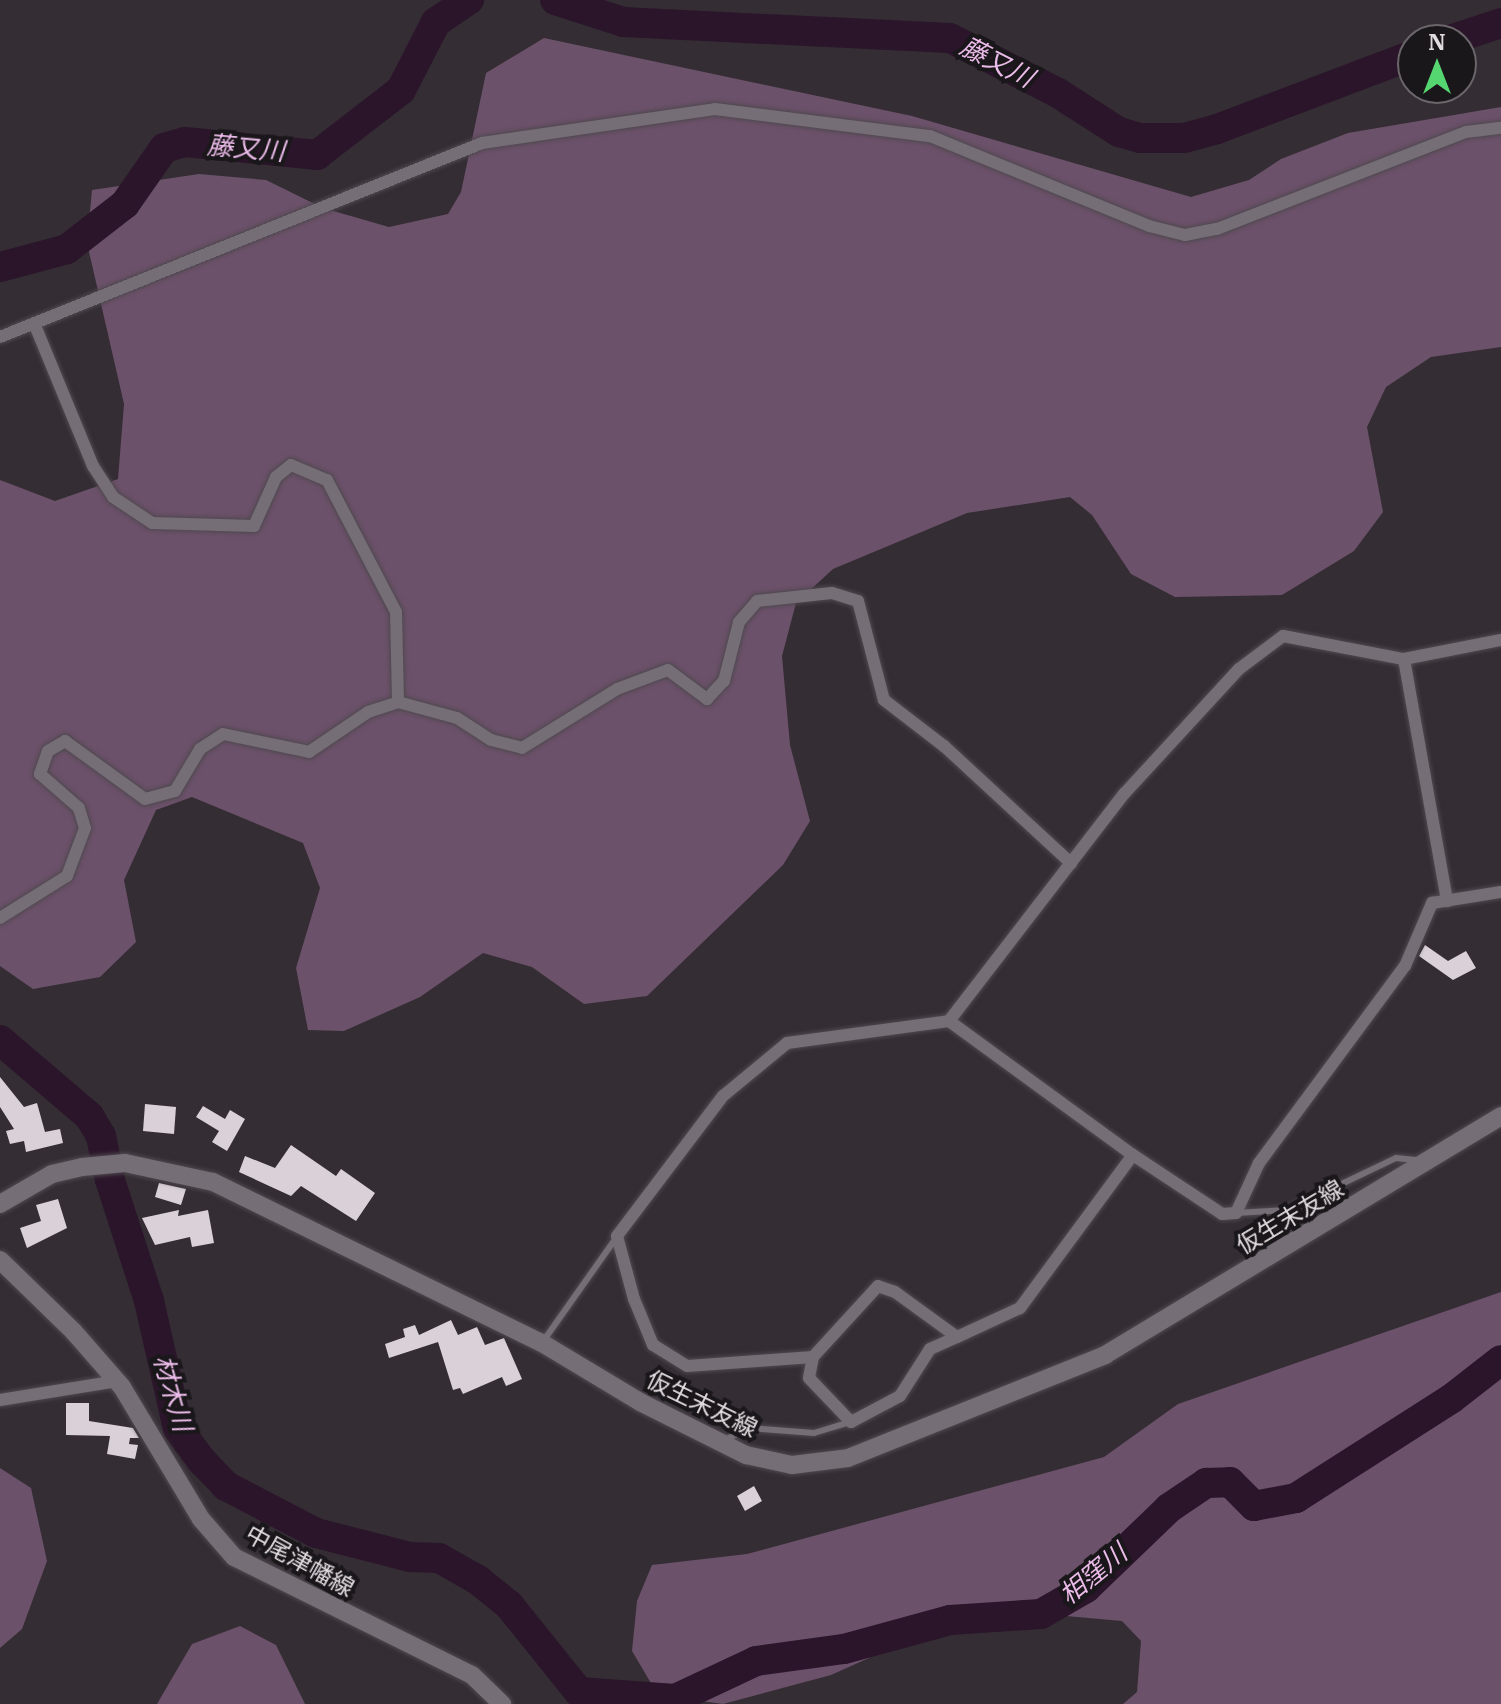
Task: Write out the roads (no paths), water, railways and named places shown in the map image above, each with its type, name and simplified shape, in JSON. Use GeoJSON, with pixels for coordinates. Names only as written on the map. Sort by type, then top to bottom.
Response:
{"type":"FeatureCollection","features":[{"type":"Feature","properties":{"kind":"main road","name":"仮生末友線"},"geometry":{"type":"LineString","coordinates":[[0,1204],[52,1174],[82,1167],[125,1163],[213,1182],[542,1343],[746,1455],[792,1465],[848,1458],[1105,1355],[1501,1116]]}},
{"type":"Feature","properties":{"kind":"main road","name":"中尾津幡線"},"geometry":{"type":"LineString","coordinates":[[0,1260],[117,1381],[201,1519],[234,1557],[472,1675],[502,1704]]}},
{"type":"Feature","properties":{"kind":"street"},"geometry":{"type":"LineString","coordinates":[[0,337],[482,143],[715,109],[930,136],[1149,226],[1185,235],[1217,229],[1466,132],[1501,128]]}},
{"type":"Feature","properties":{"kind":"street"},"geometry":{"type":"LineString","coordinates":[[34,323],[93,466],[113,497],[152,523],[254,526],[276,477],[291,465],[327,480],[396,612],[398,702]]}},
{"type":"Feature","properties":{"kind":"street"},"geometry":{"type":"LineString","coordinates":[[0,918],[67,876],[85,828],[79,808],[40,774],[48,751],[65,741],[145,799],[175,791],[200,749],[223,734],[309,752],[368,712],[398,702],[457,718],[491,740],[522,748],[617,689],[668,670],[707,699],[724,681],[739,622],[757,601],[832,593],[858,601],[884,700],[944,746],[1071,863]]}},
{"type":"Feature","properties":{"kind":"street"},"geometry":{"type":"LineString","coordinates":[[949,1021],[1124,794],[1229,680],[1283,636],[1404,659],[1501,640]]}},
{"type":"Feature","properties":{"kind":"street"},"geometry":{"type":"LineString","coordinates":[[1404,659],[1447,901]]}},
{"type":"Feature","properties":{"kind":"street"},"geometry":{"type":"LineString","coordinates":[[813,1357],[687,1366],[653,1345],[617,1236],[723,1096],[787,1043],[949,1021],[1133,1155],[1222,1214],[1236,1213],[1259,1163],[1405,966],[1432,903],[1501,892]]}},
{"type":"Feature","properties":{"kind":"street"},"geometry":{"type":"LineString","coordinates":[[957,1337],[895,1292],[878,1286],[813,1357],[809,1378],[851,1422],[900,1396],[930,1349],[957,1337],[1020,1308],[1133,1155]]}},
{"type":"Feature","properties":{"kind":"street"},"geometry":{"type":"LineString","coordinates":[[0,1400],[117,1381]]}},
{"type":"Feature","properties":{"kind":"lane"},"geometry":{"type":"LineString","coordinates":[[1236,1213],[1287,1210],[1396,1158],[1431,1161]]}},
{"type":"Feature","properties":{"kind":"lane"},"geometry":{"type":"LineString","coordinates":[[542,1343],[617,1236]]}},
{"type":"Feature","properties":{"kind":"lane"},"geometry":{"type":"LineString","coordinates":[[720,1442],[749,1428],[814,1433],[851,1422]]}},
{"type":"Feature","properties":{"kind":"waterway","name":"藤又川"},"geometry":{"type":"LineString","coordinates":[[0,267],[67,249],[125,204],[164,148],[185,142],[317,155],[401,90],[436,22],[469,0]]}},
{"type":"Feature","properties":{"kind":"waterway","name":"藤又川"},"geometry":{"type":"LineString","coordinates":[[555,0],[623,22],[950,38],[1058,93],[1119,132],[1140,138],[1184,138],[1217,129],[1397,61]]}},
{"type":"Feature","properties":{"kind":"waterway","name":"藤又川"},"geometry":{"type":"LineString","coordinates":[[1477,31],[1501,23]]}},
{"type":"Feature","properties":{"kind":"waterway","name":"材木川"},"geometry":{"type":"LineString","coordinates":[[0,1040],[89,1116],[101,1136],[110,1180],[149,1301],[178,1429],[202,1461],[226,1486],[316,1533],[410,1557],[439,1558],[478,1580],[509,1605],[579,1692]]}},
{"type":"Feature","properties":{"kind":"waterway","name":"相窪川"},"geometry":{"type":"LineString","coordinates":[[579,1692],[675,1699],[756,1661],[844,1649],[950,1620],[1041,1614],[1086,1588],[1169,1508],[1206,1483],[1230,1482],[1254,1506],[1296,1498],[1451,1399],[1501,1360]]}}]}
